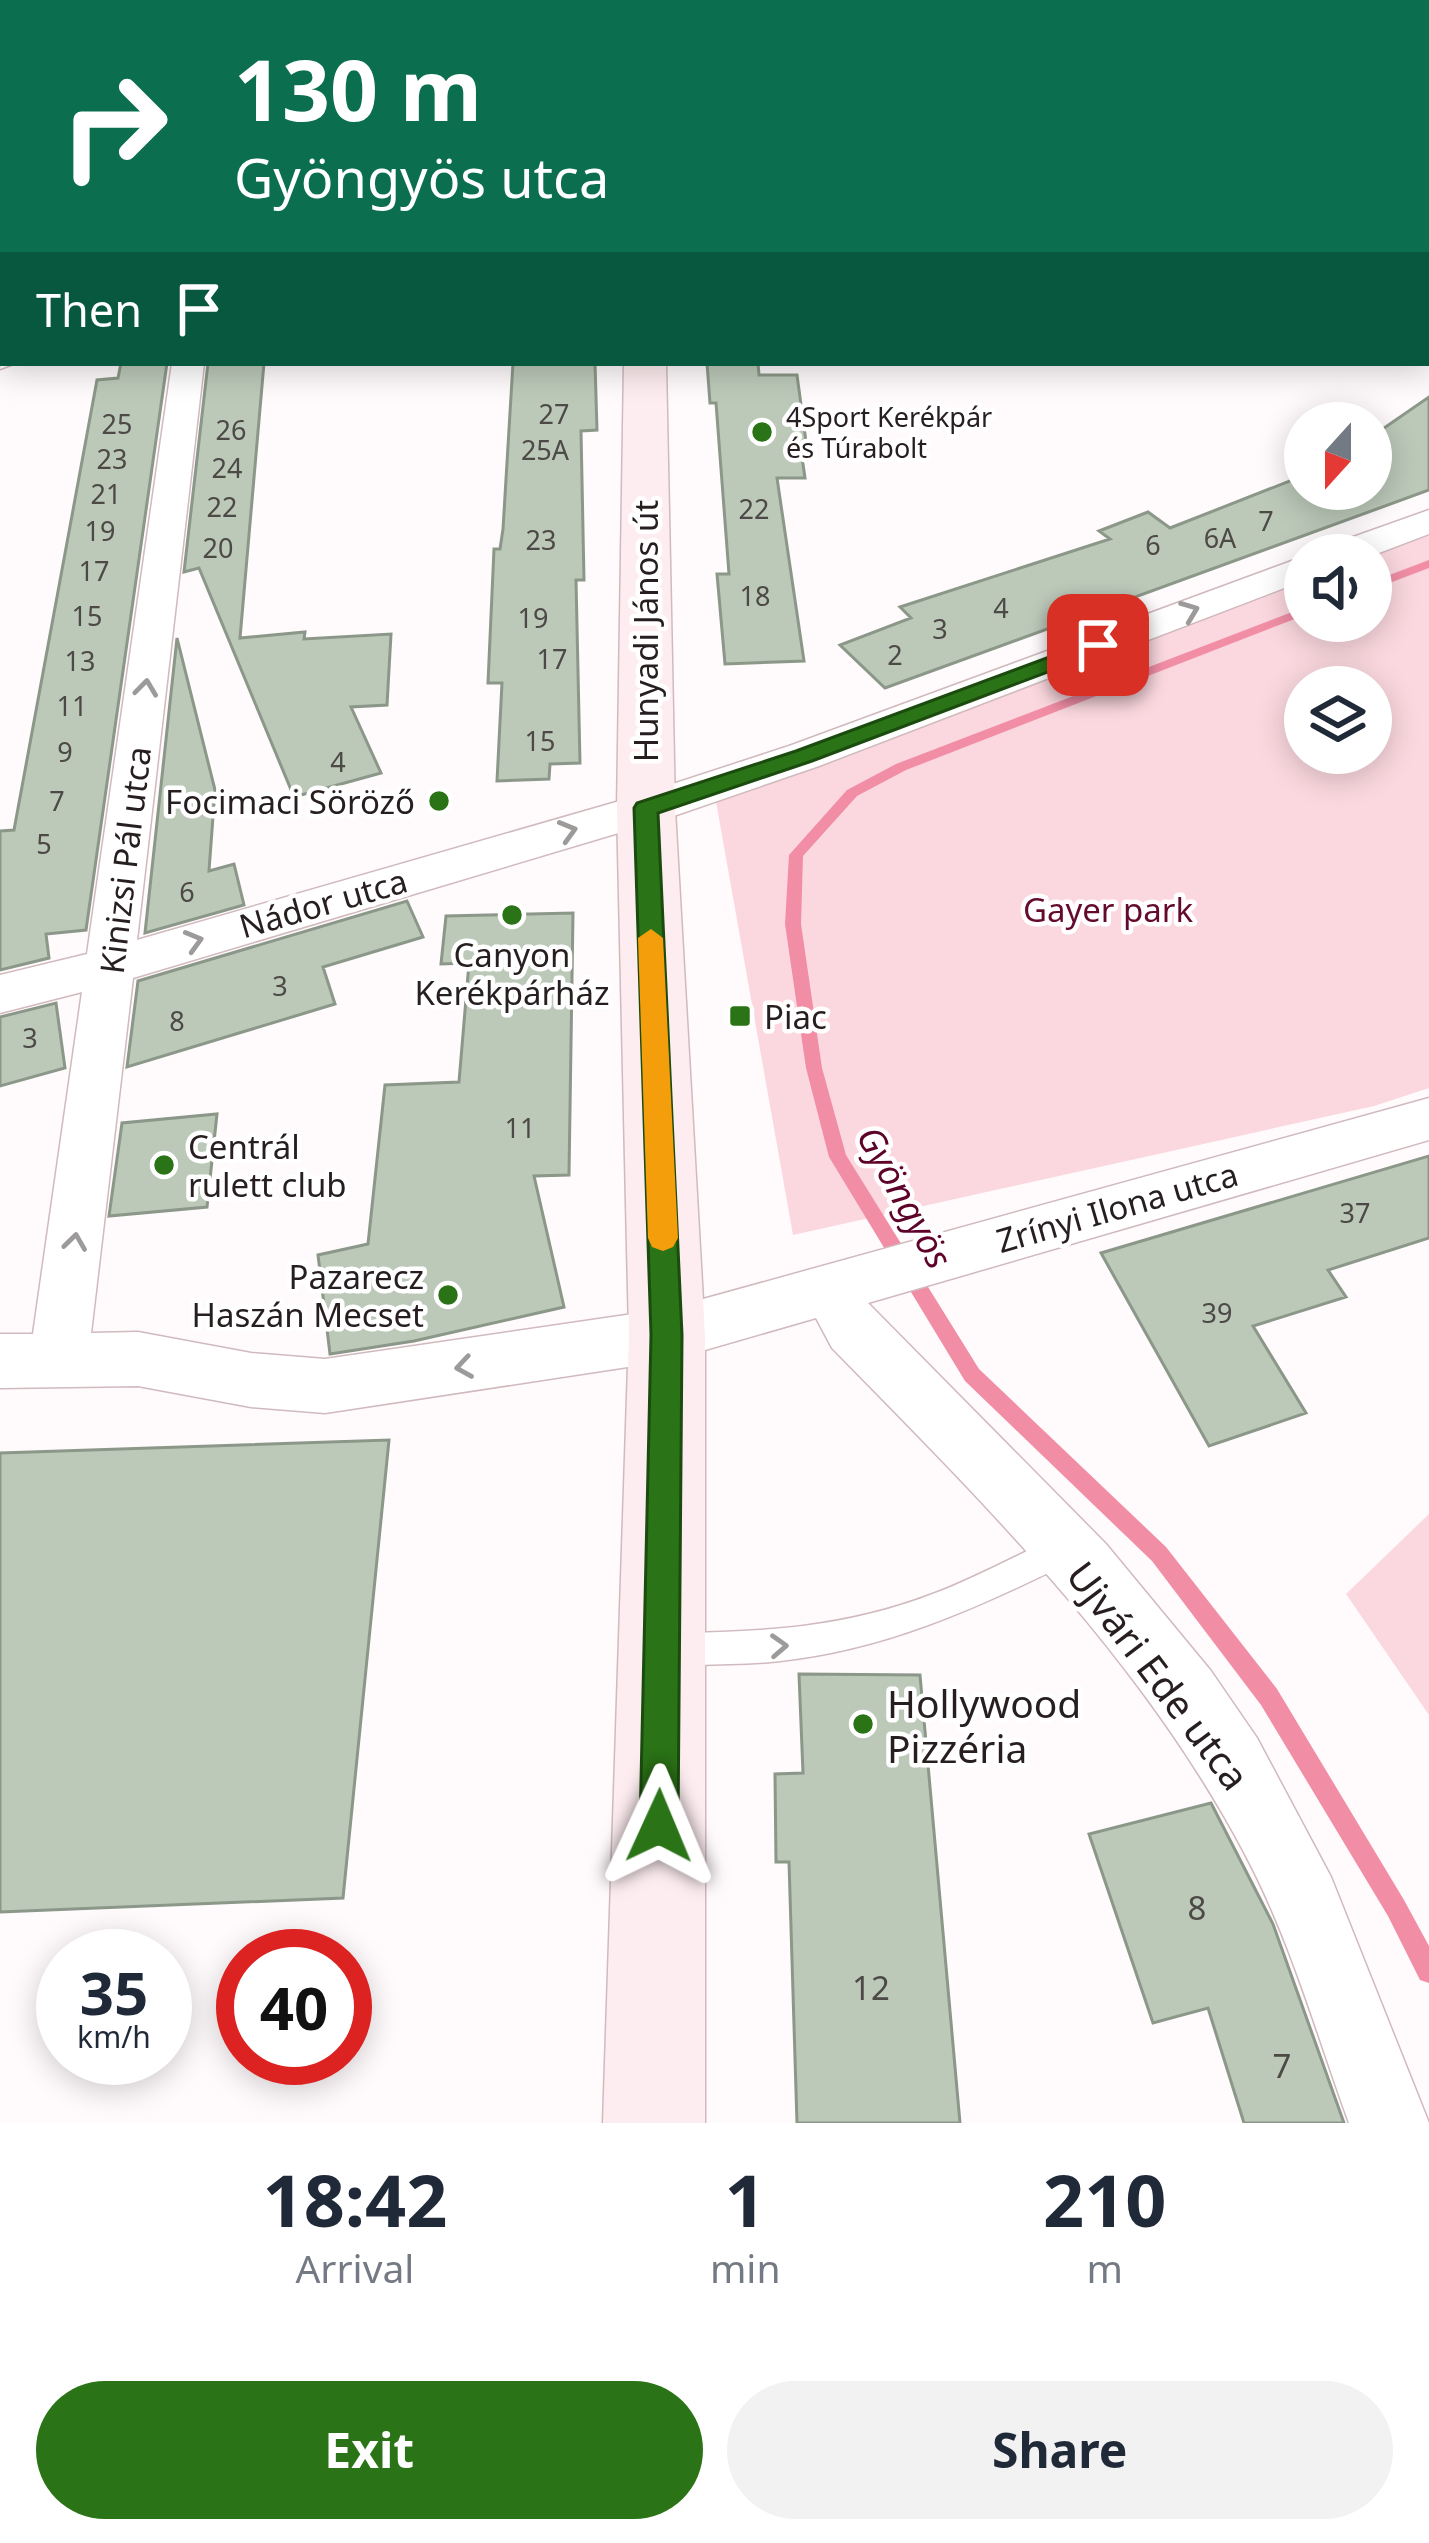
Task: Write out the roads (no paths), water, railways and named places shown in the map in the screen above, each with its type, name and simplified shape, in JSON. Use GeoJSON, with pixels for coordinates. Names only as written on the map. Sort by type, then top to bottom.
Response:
{"type":"FeatureCollection","features":[{"type":"Feature","properties":{"kind":"street","name":"Kinizsi Pál utca"},"geometry":{"type":"LineString","coordinates":[[59,1358],[188,366]]}},
{"type":"Feature","properties":{"kind":"street","name":"Hunyadi János út"},"geometry":{"type":"LineString","coordinates":[[645,366],[646,808],[667,1335],[654,2123]]}},
{"type":"Feature","properties":{"kind":"street"},"geometry":{"type":"LineString","coordinates":[[1392,535],[1429,521]]}},
{"type":"Feature","properties":{"kind":"street","name":"Nádor utca"},"geometry":{"type":"LineString","coordinates":[[0,994],[646,808],[804,756],[1284,575]]}},
{"type":"Feature","properties":{"kind":"street","name":"Zrínyi Ilona utca"},"geometry":{"type":"LineString","coordinates":[[0,1361],[138,1359],[251,1380],[325,1386],[667,1335],[1429,1119]]}},
{"type":"Feature","properties":{"kind":"street","name":"Ujvári Ede utca"},"geometry":{"type":"LineString","coordinates":[[843,1287],[853,1330],[1065,1549],[1207,1724],[1274,1837],[1388,2123]]}},
{"type":"Feature","properties":{"kind":"lane"},"geometry":{"type":"LineString","coordinates":[[662,1649],[796,1645],[877,1630],[963,1600],[1065,1549]]}},
{"type":"Feature","properties":{"kind":"waterway","name":"Gyöngyös"},"geometry":{"type":"LineString","coordinates":[[1392,578],[1429,564]]}},
{"type":"Feature","properties":{"kind":"waterway","name":"Gyöngyös"},"geometry":{"type":"LineString","coordinates":[[1284,619],[901,767],[852,793],[796,855],[793,924],[814,1068],[838,1157],[972,1375],[1159,1554],[1269,1697],[1429,1971]]}},
{"type":"Feature","properties":{"kind":"place","name":"4Sport Kerékpár és Túrabolt"},"geometry":{"type":"Point","coordinates":[762,432]}},
{"type":"Feature","properties":{"kind":"place","name":"Focimaci Söröző"},"geometry":{"type":"Point","coordinates":[439,801]}},
{"type":"Feature","properties":{"kind":"place","name":"Canyon Kerékpárház"},"geometry":{"type":"Point","coordinates":[512,915]}},
{"type":"Feature","properties":{"kind":"place","name":"Piac"},"geometry":{"type":"Point","coordinates":[740,1016]}},
{"type":"Feature","properties":{"kind":"place","name":"Centrál rulett club"},"geometry":{"type":"Point","coordinates":[164,1165]}},
{"type":"Feature","properties":{"kind":"place","name":"Pazarecz Haszán Mecset"},"geometry":{"type":"Point","coordinates":[448,1295]}},
{"type":"Feature","properties":{"kind":"place","name":"Hollywood Pizzéria"},"geometry":{"type":"Point","coordinates":[863,1724]}},
{"type":"Feature","properties":{"kind":"park label","name":"Gayer park"},"geometry":{"type":"Point","coordinates":[1108,909]}}]}
